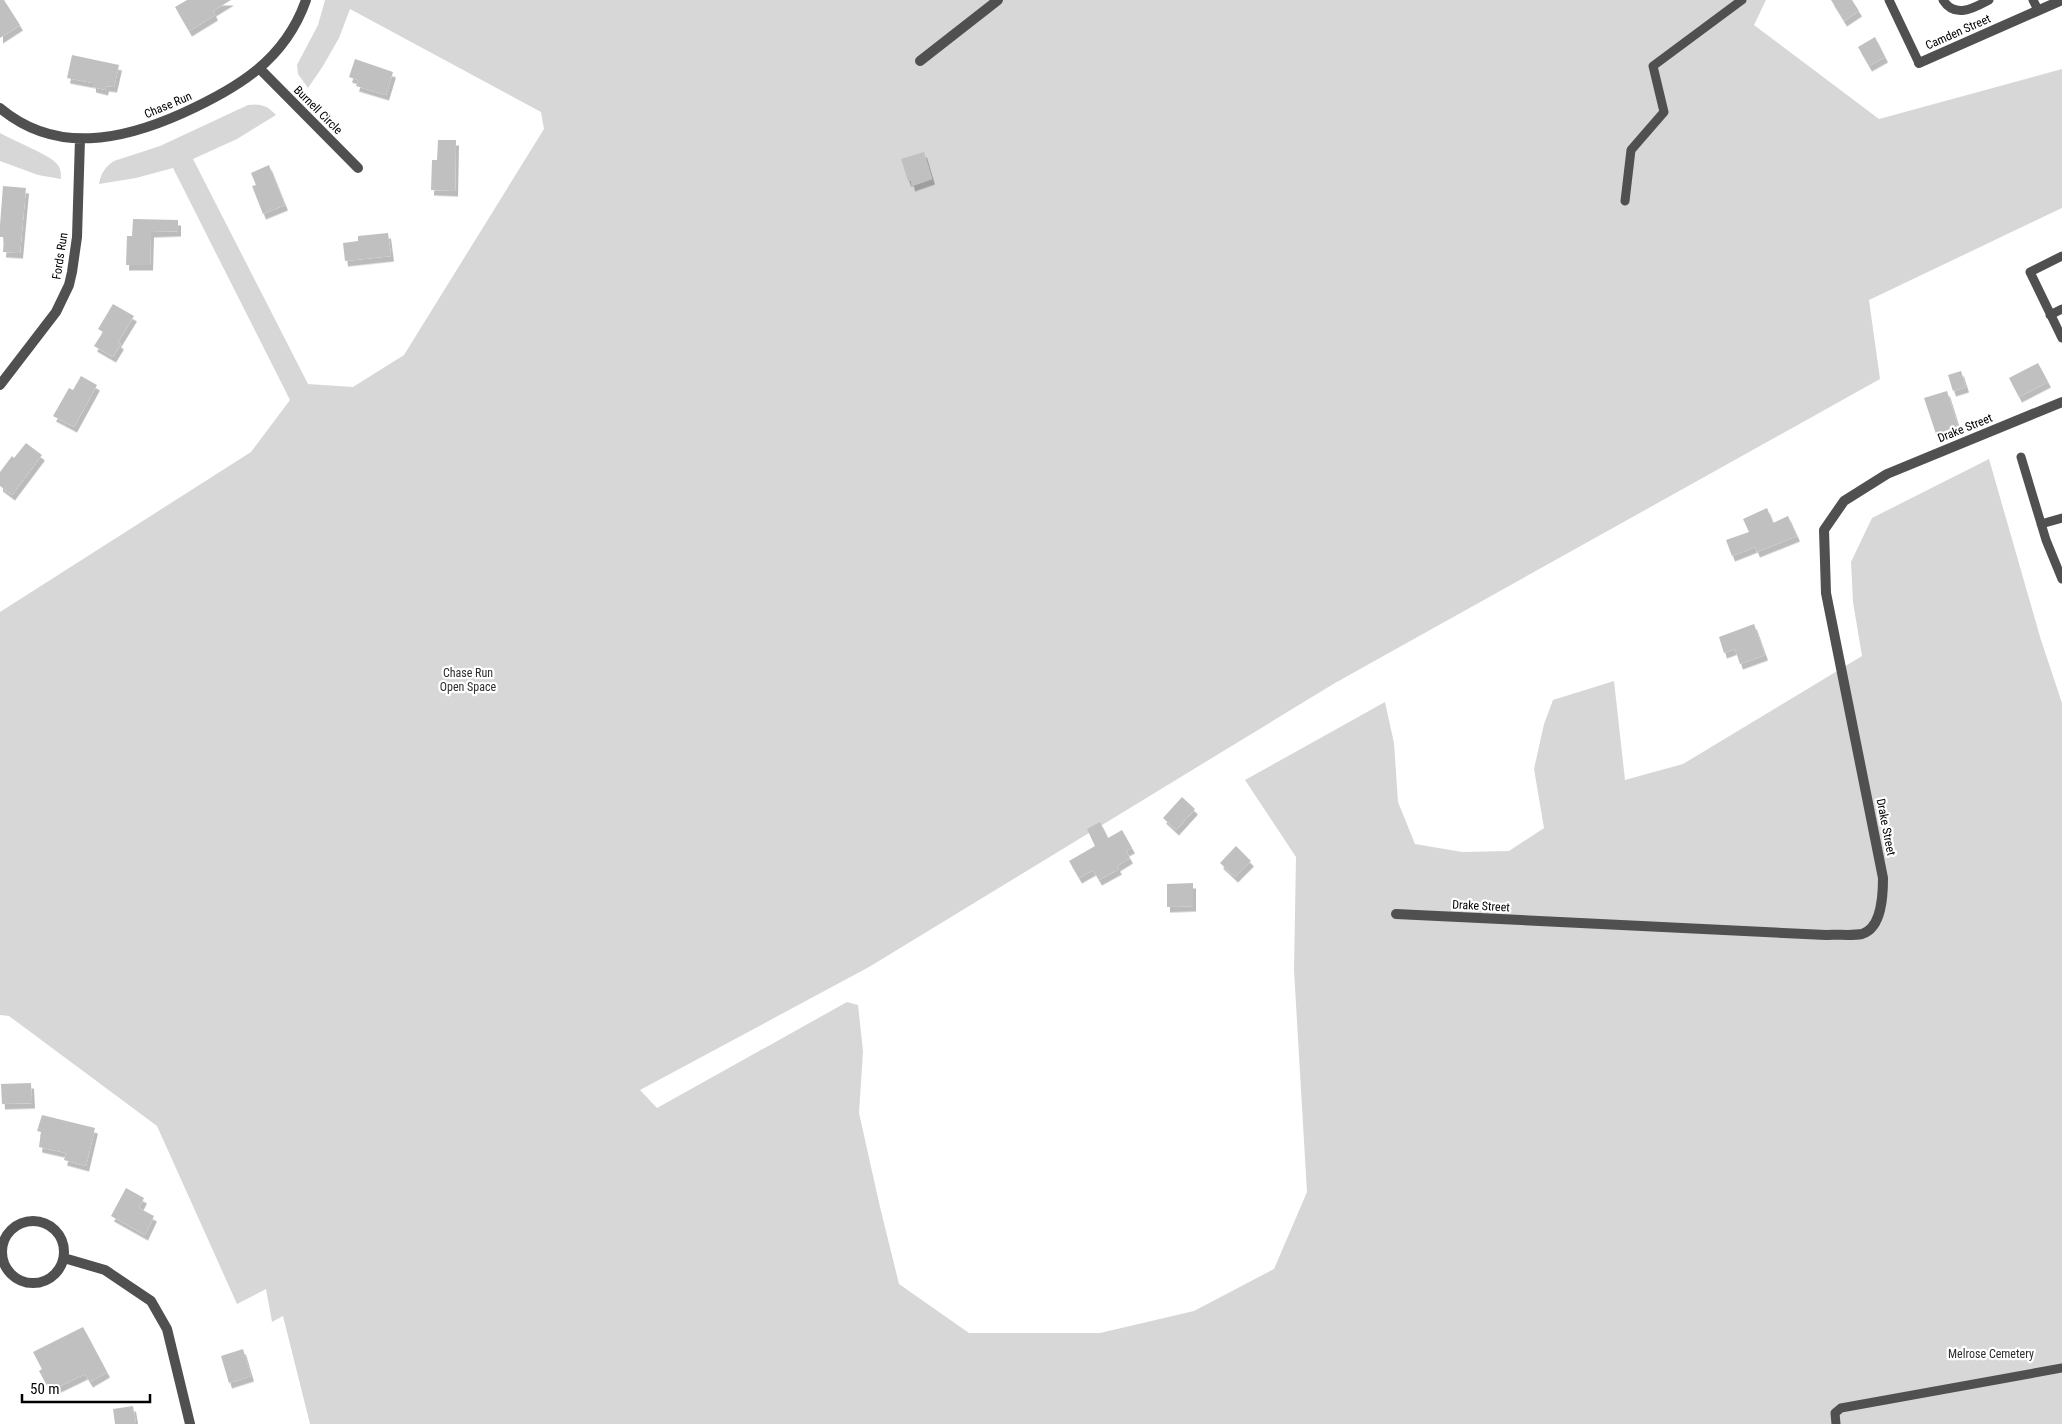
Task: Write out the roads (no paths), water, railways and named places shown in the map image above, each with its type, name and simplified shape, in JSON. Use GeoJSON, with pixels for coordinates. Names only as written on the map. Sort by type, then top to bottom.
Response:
{"type":"FeatureCollection","features":[{"type":"Feature","properties":{"kind":"street","name":"Chase Run"},"geometry":{"type":"LineString","coordinates":[[0,108],[22,124],[40,131],[80,139],[100,139],[117,136],[163,122],[227,92],[260,69],[287,37],[306,0]]}},
{"type":"Feature","properties":{"kind":"street"},"geometry":{"type":"LineString","coordinates":[[920,62],[998,0]]}},
{"type":"Feature","properties":{"kind":"street","name":"Camden Street"},"geometry":{"type":"LineString","coordinates":[[1919,63],[2062,0]]}},
{"type":"Feature","properties":{"kind":"street","name":"Burnell Circle"},"geometry":{"type":"LineString","coordinates":[[260,69],[358,168]]}},
{"type":"Feature","properties":{"kind":"street","name":"Fords Run"},"geometry":{"type":"LineString","coordinates":[[0,385],[56,312],[69,285],[77,237],[80,139]]}},
{"type":"Feature","properties":{"kind":"street","name":"Drake Street"},"geometry":{"type":"LineString","coordinates":[[1396,914],[1826,935],[1863,934],[1876,922],[1883,903],[1883,878],[1826,593],[1824,530],[1844,501],[1887,474],[2062,402]]}},
{"type":"Feature","properties":{"kind":"street"},"geometry":{"type":"LineString","coordinates":[[39,1221],[52,1227],[62,1239],[64,1258],[60,1268],[53,1276],[44,1281],[28,1282],[14,1276],[7,1268],[2,1248],[5,1238],[19,1224],[39,1221]]}},
{"type":"Feature","properties":{"kind":"street"},"geometry":{"type":"LineString","coordinates":[[64,1258],[105,1270],[151,1301],[166,1328],[190,1424]]}},
{"type":"Feature","properties":{"kind":"lane"},"geometry":{"type":"LineString","coordinates":[[1625,201],[1631,150],[1664,112],[1653,66],[1742,0]]}},
{"type":"Feature","properties":{"kind":"lane"},"geometry":{"type":"LineString","coordinates":[[1889,0],[1919,63]]}},
{"type":"Feature","properties":{"kind":"lane"},"geometry":{"type":"LineString","coordinates":[[1942,0],[1951,8],[1964,11],[1989,0]]}},
{"type":"Feature","properties":{"kind":"lane"},"geometry":{"type":"LineString","coordinates":[[2034,0],[2038,10]]}},
{"type":"Feature","properties":{"kind":"lane"},"geometry":{"type":"LineString","coordinates":[[2062,256],[2030,272],[2062,338]]}},
{"type":"Feature","properties":{"kind":"lane"},"geometry":{"type":"LineString","coordinates":[[2050,315],[2062,309]]}},
{"type":"Feature","properties":{"kind":"lane"},"geometry":{"type":"LineString","coordinates":[[2021,457],[2041,524],[2062,578]]}},
{"type":"Feature","properties":{"kind":"lane"},"geometry":{"type":"LineString","coordinates":[[2041,524],[2062,518]]}},
{"type":"Feature","properties":{"kind":"lane"},"geometry":{"type":"LineString","coordinates":[[1836,1424],[1835,1413],[1841,1408],[2062,1368]]}},
{"type":"Feature","properties":{"kind":"park label","name":"Chase Run Open Space"},"geometry":{"type":"Point","coordinates":[468,680]}},
{"type":"Feature","properties":{"kind":"park label","name":"Melrose Cemetery"},"geometry":{"type":"Point","coordinates":[1991,1354]}}]}
